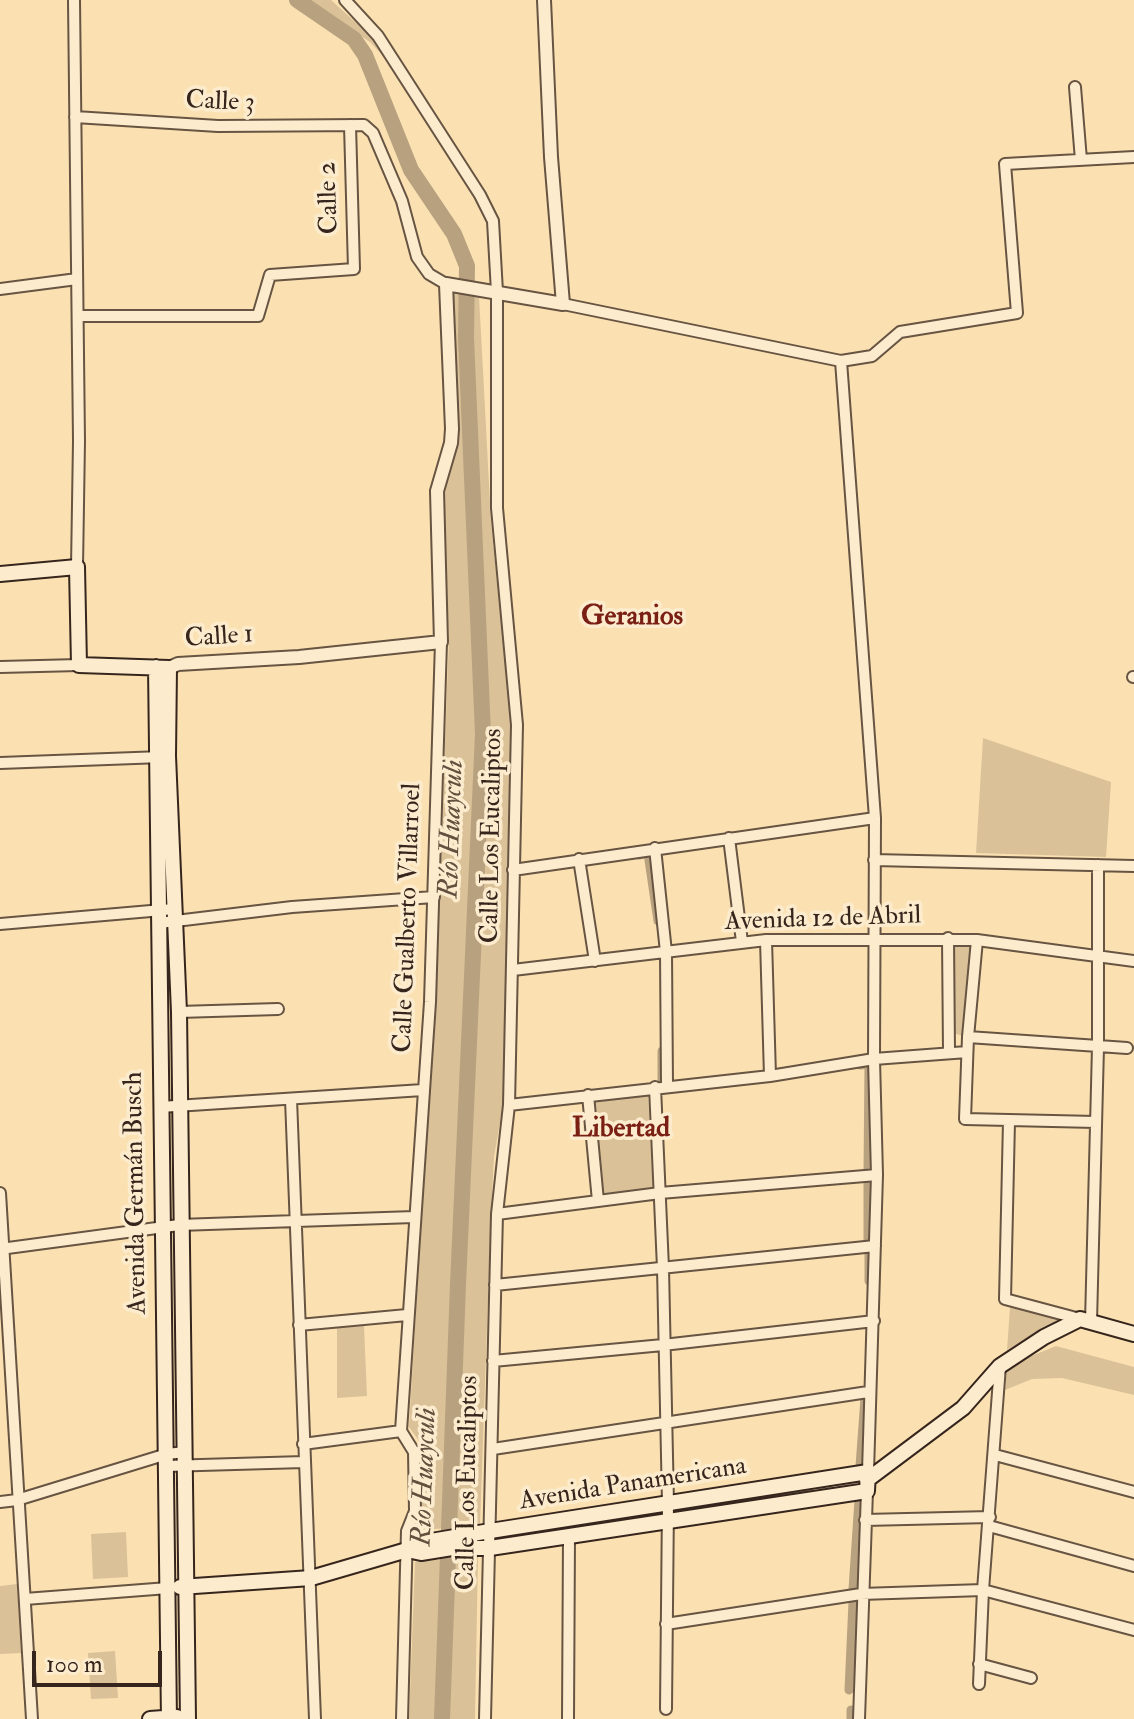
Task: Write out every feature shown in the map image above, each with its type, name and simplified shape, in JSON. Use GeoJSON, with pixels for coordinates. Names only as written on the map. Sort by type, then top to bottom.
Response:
{"type":"FeatureCollection","features":[{"type":"Feature","properties":{"kind":"main road"},"geometry":{"type":"LineString","coordinates":[[0,574],[77,567],[79,665]]}},
{"type":"Feature","properties":{"kind":"main road","name":"Calle 1"},"geometry":{"type":"LineString","coordinates":[[79,665],[162,667]]}},
{"type":"Feature","properties":{"kind":"main road","name":"Avenida Germán Busch"},"geometry":{"type":"LineString","coordinates":[[162,667],[167,916],[160,1107],[169,1718]]}},
{"type":"Feature","properties":{"kind":"main road","name":"Avenida Germán Busch"},"geometry":{"type":"LineString","coordinates":[[167,916],[179,1012],[179,1225],[188,1717]]}},
{"type":"Feature","properties":{"kind":"main road"},"geometry":{"type":"LineString","coordinates":[[1085,1320],[1134,1334]]}},
{"type":"Feature","properties":{"kind":"main road","name":"Avenida Panamericana"},"geometry":{"type":"LineString","coordinates":[[452,1543],[490,1548],[667,1521],[867,1481],[963,1408],[1000,1366],[1044,1337],[1085,1320]]}},
{"type":"Feature","properties":{"kind":"main road","name":"Avenida Panamericana"},"geometry":{"type":"LineString","coordinates":[[168,1588],[311,1578],[407,1550],[452,1543],[490,1531],[668,1503],[867,1481]]}},
{"type":"Feature","properties":{"kind":"main road"},"geometry":{"type":"LineString","coordinates":[[150,1719],[188,1717]]}},
{"type":"Feature","properties":{"kind":"street"},"geometry":{"type":"LineString","coordinates":[[74,0],[79,316],[77,567]]}},
{"type":"Feature","properties":{"kind":"street","name":"Calle Los Eucaliptos"},"geometry":{"type":"LineString","coordinates":[[345,0],[378,36],[480,195],[493,221],[497,292],[497,508],[517,725],[509,1105],[497,1214],[485,1719]]}},
{"type":"Feature","properties":{"kind":"street"},"geometry":{"type":"LineString","coordinates":[[544,0],[551,157],[563,304]]}},
{"type":"Feature","properties":{"kind":"street"},"geometry":{"type":"LineString","coordinates":[[1075,87],[1081,160]]}},
{"type":"Feature","properties":{"kind":"street","name":"Calle 3"},"geometry":{"type":"LineString","coordinates":[[75,117],[218,126],[364,125],[373,133],[402,201],[417,257],[429,274],[452,285]]}},
{"type":"Feature","properties":{"kind":"street","name":"Calle 2"},"geometry":{"type":"LineString","coordinates":[[79,316],[258,316],[270,275],[354,269],[350,125]]}},
{"type":"Feature","properties":{"kind":"street"},"geometry":{"type":"LineString","coordinates":[[452,285],[563,304],[841,361],[872,356],[900,332],[1017,313],[1005,164],[1134,157]]}},
{"type":"Feature","properties":{"kind":"street"},"geometry":{"type":"LineString","coordinates":[[0,289],[77,279]]}},
{"type":"Feature","properties":{"kind":"street","name":"Calle Gualberto Villarroel"},"geometry":{"type":"LineString","coordinates":[[402,1719],[407,1531],[415,1511],[414,1452],[401,1431],[434,897],[441,642],[437,491],[451,443],[452,285]]}},
{"type":"Feature","properties":{"kind":"street"},"geometry":{"type":"LineString","coordinates":[[841,361],[875,818],[877,1175],[859,1719]]}},
{"type":"Feature","properties":{"kind":"street","name":"Calle 1"},"geometry":{"type":"LineString","coordinates":[[162,667],[441,642]]}},
{"type":"Feature","properties":{"kind":"street","name":"Calle 1"},"geometry":{"type":"LineString","coordinates":[[0,667],[79,665]]}},
{"type":"Feature","properties":{"kind":"street"},"geometry":{"type":"LineString","coordinates":[[0,763],[163,757]]}},
{"type":"Feature","properties":{"kind":"street"},"geometry":{"type":"LineString","coordinates":[[513,870],[875,818]]}},
{"type":"Feature","properties":{"kind":"street"},"geometry":{"type":"LineString","coordinates":[[729,838],[742,942]]}},
{"type":"Feature","properties":{"kind":"street"},"geometry":{"type":"LineString","coordinates":[[655,848],[666,952],[660,1193],[668,1503],[666,1709]]}},
{"type":"Feature","properties":{"kind":"street"},"geometry":{"type":"LineString","coordinates":[[579,859],[595,961]]}},
{"type":"Feature","properties":{"kind":"street"},"geometry":{"type":"LineString","coordinates":[[874,860],[1134,866]]}},
{"type":"Feature","properties":{"kind":"street"},"geometry":{"type":"LineString","coordinates":[[1009,1121],[1005,1299],[1085,1320],[1096,1122],[1098,865]]}},
{"type":"Feature","properties":{"kind":"street"},"geometry":{"type":"LineString","coordinates":[[0,924],[434,897]]}},
{"type":"Feature","properties":{"kind":"street"},"geometry":{"type":"LineString","coordinates":[[948,938],[949,1052]]}},
{"type":"Feature","properties":{"kind":"street","name":"Avenida 12 de Abril"},"geometry":{"type":"LineString","coordinates":[[513,970],[766,940],[948,938],[1134,961]]}},
{"type":"Feature","properties":{"kind":"street"},"geometry":{"type":"LineString","coordinates":[[766,940],[770,1076]]}},
{"type":"Feature","properties":{"kind":"street"},"geometry":{"type":"LineString","coordinates":[[977,940],[968,1037],[965,1119],[1096,1122]]}},
{"type":"Feature","properties":{"kind":"street"},"geometry":{"type":"LineString","coordinates":[[179,1012],[278,1009]]}},
{"type":"Feature","properties":{"kind":"street"},"geometry":{"type":"LineString","coordinates":[[968,1037],[1127,1048]]}},
{"type":"Feature","properties":{"kind":"street"},"geometry":{"type":"LineString","coordinates":[[509,1105],[770,1076],[874,1059],[967,1052]]}},
{"type":"Feature","properties":{"kind":"street"},"geometry":{"type":"LineString","coordinates":[[160,1107],[423,1090]]}},
{"type":"Feature","properties":{"kind":"street"},"geometry":{"type":"LineString","coordinates":[[588,1095],[598,1201]]}},
{"type":"Feature","properties":{"kind":"street"},"geometry":{"type":"LineString","coordinates":[[291,1099],[315,1719]]}},
{"type":"Feature","properties":{"kind":"street"},"geometry":{"type":"LineString","coordinates":[[497,1214],[660,1193],[877,1175]]}},
{"type":"Feature","properties":{"kind":"street"},"geometry":{"type":"LineString","coordinates":[[0,1193],[32,1719]]}},
{"type":"Feature","properties":{"kind":"street"},"geometry":{"type":"LineString","coordinates":[[2,1249],[179,1225],[414,1217]]}},
{"type":"Feature","properties":{"kind":"street"},"geometry":{"type":"LineString","coordinates":[[495,1285],[875,1246]]}},
{"type":"Feature","properties":{"kind":"street"},"geometry":{"type":"LineString","coordinates":[[299,1325],[407,1315]]}},
{"type":"Feature","properties":{"kind":"street"},"geometry":{"type":"LineString","coordinates":[[493,1361],[874,1321]]}},
{"type":"Feature","properties":{"kind":"street"},"geometry":{"type":"LineString","coordinates":[[979,1684],[1000,1366]]}},
{"type":"Feature","properties":{"kind":"street"},"geometry":{"type":"LineString","coordinates":[[493,1449],[868,1392]]}},
{"type":"Feature","properties":{"kind":"street"},"geometry":{"type":"LineString","coordinates":[[303,1444],[401,1431]]}},
{"type":"Feature","properties":{"kind":"street"},"geometry":{"type":"LineString","coordinates":[[995,1455],[1134,1492]]}},
{"type":"Feature","properties":{"kind":"street"},"geometry":{"type":"LineString","coordinates":[[0,1502],[166,1460],[304,1462]]}},
{"type":"Feature","properties":{"kind":"street"},"geometry":{"type":"LineString","coordinates":[[865,1520],[989,1522],[1134,1566]]}},
{"type":"Feature","properties":{"kind":"street"},"geometry":{"type":"LineString","coordinates":[[568,1719],[569,1536]]}},
{"type":"Feature","properties":{"kind":"street","name":"Avenida Panamericana"},"geometry":{"type":"LineString","coordinates":[[25,1599],[168,1588]]}},
{"type":"Feature","properties":{"kind":"street"},"geometry":{"type":"LineString","coordinates":[[666,1624],[861,1594],[983,1590],[1134,1630]]}},
{"type":"Feature","properties":{"kind":"street"},"geometry":{"type":"LineString","coordinates":[[979,1664],[1031,1678]]}},
{"type":"Feature","properties":{"kind":"shaded area"},"geometry":{"type":"Polygon","coordinates":[[[307,0],[331,0],[373,38],[385,58],[370,42],[307,0]]]}},
{"type":"Feature","properties":{"kind":"shaded area"},"geometry":{"type":"Polygon","coordinates":[[[453,292],[479,296],[491,521],[511,723],[503,1105],[494,1157],[480,1526],[419,1530],[424,1448],[409,1427],[436,974],[449,638],[439,485],[456,450],[453,292]]]}},
{"type":"Feature","properties":{"kind":"shaded area"},"geometry":{"type":"Polygon","coordinates":[[[983,738],[1111,782],[1106,857],[976,853],[983,738]]]}},
{"type":"Feature","properties":{"kind":"shaded area"},"geometry":{"type":"Polygon","coordinates":[[[954,947],[970,947],[972,950],[963,1036],[953,1033],[954,947]]]}},
{"type":"Feature","properties":{"kind":"shaded area"},"geometry":{"type":"Polygon","coordinates":[[[648,1095],[653,1187],[603,1194],[595,1102],[648,1095]]]}},
{"type":"Feature","properties":{"kind":"shaded area"},"geometry":{"type":"Polygon","coordinates":[[[1010,1307],[1060,1320],[1007,1350],[1010,1307]]]}},
{"type":"Feature","properties":{"kind":"shaded area"},"geometry":{"type":"Polygon","coordinates":[[[337,1326],[364,1326],[367,1396],[337,1398],[337,1326]]]}},
{"type":"Feature","properties":{"kind":"shaded area"},"geometry":{"type":"Polygon","coordinates":[[[1056,1346],[1134,1367],[1134,1395],[1062,1378],[1032,1379],[1005,1390],[1007,1366],[1056,1346]]]}},
{"type":"Feature","properties":{"kind":"shaded area"},"geometry":{"type":"Polygon","coordinates":[[[126,1532],[128,1577],[93,1579],[91,1534],[126,1532]]]}},
{"type":"Feature","properties":{"kind":"shaded area"},"geometry":{"type":"Polygon","coordinates":[[[478,1556],[475,1719],[409,1719],[415,1562],[478,1556]]]}},
{"type":"Feature","properties":{"kind":"shaded area"},"geometry":{"type":"Polygon","coordinates":[[[17,1584],[21,1653],[0,1654],[0,1586],[17,1584]]]}},
{"type":"Feature","properties":{"kind":"shaded area"},"geometry":{"type":"Polygon","coordinates":[[[115,1651],[118,1698],[91,1699],[88,1653],[115,1651]]]}},
{"type":"Feature","properties":{"kind":"waterway","name":"Río Huayculi"},"geometry":{"type":"LineString","coordinates":[[297,0],[354,39],[365,55],[411,170],[454,234],[467,266],[466,338],[483,734],[442,1719]]}},
{"type":"Feature","properties":{"kind":"waterway"},"geometry":{"type":"LineString","coordinates":[[639,855],[648,853],[658,921]]}},
{"type":"Feature","properties":{"kind":"waterway"},"geometry":{"type":"LineString","coordinates":[[662,1051],[662,1082]]}},
{"type":"Feature","properties":{"kind":"waterway"},"geometry":{"type":"LineString","coordinates":[[860,1065],[869,1064],[868,1171]]}},
{"type":"Feature","properties":{"kind":"waterway"},"geometry":{"type":"LineString","coordinates":[[868,1180],[868,1243]]}},
{"type":"Feature","properties":{"kind":"waterway"},"geometry":{"type":"LineString","coordinates":[[869,1252],[869,1281]]}},
{"type":"Feature","properties":{"kind":"waterway"},"geometry":{"type":"LineString","coordinates":[[860,1466],[865,1398]]}},
{"type":"Feature","properties":{"kind":"waterway"},"geometry":{"type":"LineString","coordinates":[[853,1589],[859,1500]]}},
{"type":"Feature","properties":{"kind":"waterway"},"geometry":{"type":"LineString","coordinates":[[849,1690],[853,1602]]}},
{"type":"Feature","properties":{"kind":"waterway"},"geometry":{"type":"LineString","coordinates":[[851,1710],[851,1719]]}},
{"type":"Feature","properties":{"kind":"district","name":"Geranios"},"geometry":{"type":"Point","coordinates":[632,618]}},
{"type":"Feature","properties":{"kind":"district","name":"Libertad"},"geometry":{"type":"Point","coordinates":[621,1130]}}]}
